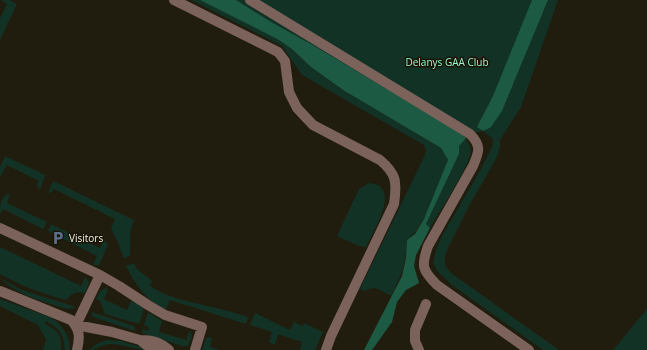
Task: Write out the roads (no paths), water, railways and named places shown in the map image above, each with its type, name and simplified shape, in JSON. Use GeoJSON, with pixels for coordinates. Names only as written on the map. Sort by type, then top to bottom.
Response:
{"type":"FeatureCollection","features":[{"type":"Feature","properties":{"kind":"lane"},"geometry":{"type":"LineString","coordinates":[[174,0],[278,52],[285,61],[289,92],[297,108],[313,125],[380,160],[389,167],[395,178],[396,188],[394,204],[331,336],[326,350]]}},
{"type":"Feature","properties":{"kind":"lane"},"geometry":{"type":"LineString","coordinates":[[250,0],[470,134],[474,139],[478,145],[478,154],[473,166],[428,246],[424,257],[423,266],[428,276],[437,285],[529,350]]}},
{"type":"Feature","properties":{"kind":"lane"},"geometry":{"type":"LineString","coordinates":[[0,228],[100,275],[165,315],[202,327],[194,350]]}},
{"type":"Feature","properties":{"kind":"lane"},"geometry":{"type":"LineString","coordinates":[[76,325],[100,275]]}},
{"type":"Feature","properties":{"kind":"lane"},"geometry":{"type":"LineString","coordinates":[[0,291],[71,320],[76,325],[80,338],[77,350]]}},
{"type":"Feature","properties":{"kind":"lane"},"geometry":{"type":"LineString","coordinates":[[419,350],[415,341],[415,330],[426,304]]}},
{"type":"Feature","properties":{"kind":"lane"},"geometry":{"type":"LineString","coordinates":[[76,325],[112,332],[140,340],[156,342],[162,344],[169,350]]}},
{"type":"Feature","properties":{"kind":"lane"},"geometry":{"type":"LineString","coordinates":[[140,340],[146,345],[160,350]]}},
{"type":"Feature","properties":{"kind":"place","name":"Visitors"},"geometry":{"type":"Point","coordinates":[58,238]}},
{"type":"Feature","properties":{"kind":"park label","name":"Delanys GAA Club"},"geometry":{"type":"Point","coordinates":[447,62]}}]}
